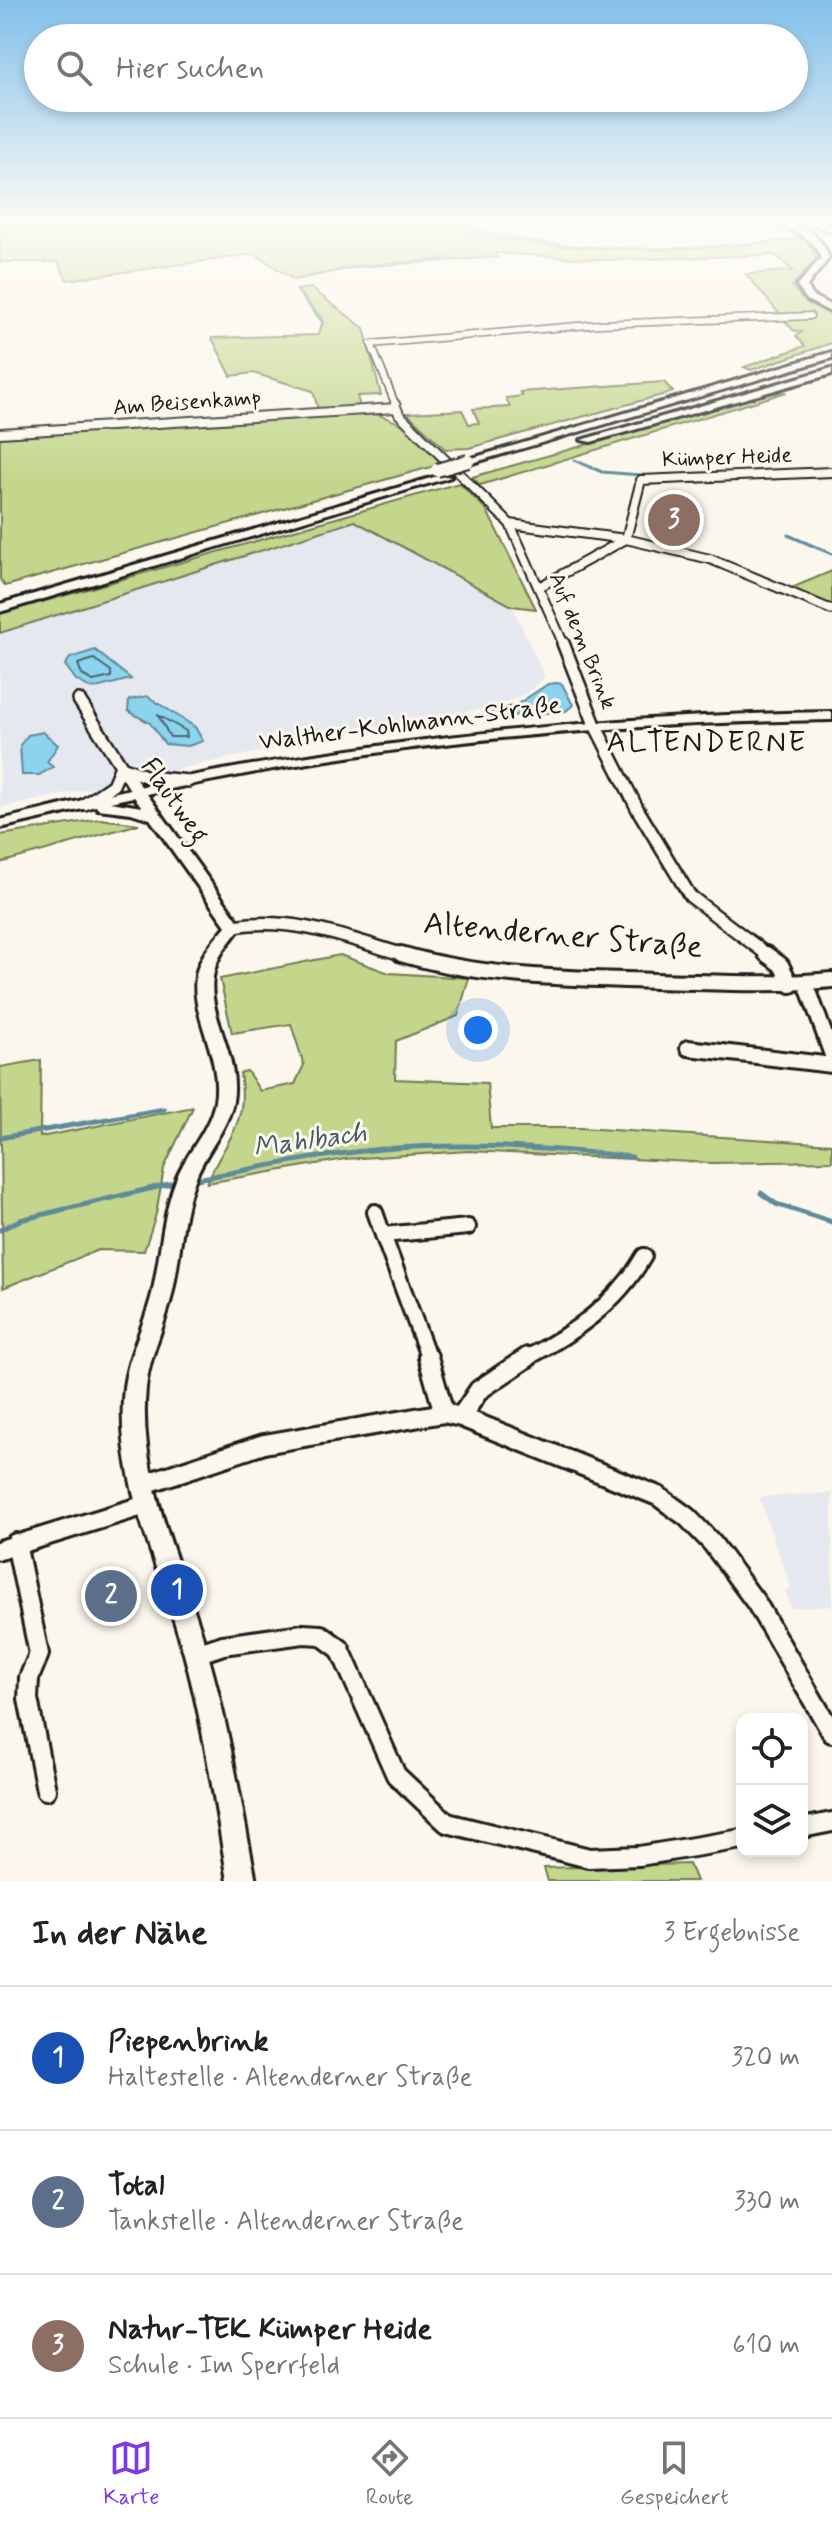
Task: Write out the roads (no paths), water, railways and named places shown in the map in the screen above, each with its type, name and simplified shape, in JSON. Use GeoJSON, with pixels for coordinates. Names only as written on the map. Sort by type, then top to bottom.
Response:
{"type":"FeatureCollection","features":[{"type":"Feature","properties":{"kind":"highway"},"geometry":{"type":"LineString","coordinates":[[642,412],[832,345]]}},
{"type":"Feature","properties":{"kind":"highway"},"geometry":{"type":"LineString","coordinates":[[0,596],[441,473],[832,355]]}},
{"type":"Feature","properties":{"kind":"highway"},"geometry":{"type":"LineString","coordinates":[[545,448],[832,362]]}},
{"type":"Feature","properties":{"kind":"highway"},"geometry":{"type":"LineString","coordinates":[[472,464],[612,434],[832,373]]}},
{"type":"Feature","properties":{"kind":"highway"},"geometry":{"type":"LineString","coordinates":[[0,608],[441,473]]}},
{"type":"Feature","properties":{"kind":"main road","name":"Walther-Kohlmann-Straße"},"geometry":{"type":"LineString","coordinates":[[0,824],[188,781],[396,746],[595,725],[832,716]]}},
{"type":"Feature","properties":{"kind":"main road"},"geometry":{"type":"LineString","coordinates":[[85,804],[133,809],[156,817],[165,798],[188,781]]}},
{"type":"Feature","properties":{"kind":"main road","name":"Flautweg"},"geometry":{"type":"LineString","coordinates":[[138,792],[234,926]]}},
{"type":"Feature","properties":{"kind":"main road"},"geometry":{"type":"LineString","coordinates":[[234,926],[218,943],[203,982],[221,1053],[225,1090],[215,1127],[187,1176],[158,1314],[135,1384],[136,1438],[147,1494],[196,1654],[242,1881]]}},
{"type":"Feature","properties":{"kind":"street","name":"Auf dem Brink"},"geometry":{"type":"LineString","coordinates":[[791,985],[781,965],[693,900],[638,810],[595,725],[510,524],[398,411],[372,348],[394,343],[600,324],[810,316]]}},
{"type":"Feature","properties":{"kind":"street","name":"Am Beisenkamp"},"geometry":{"type":"LineString","coordinates":[[0,433],[398,411]]}},
{"type":"Feature","properties":{"kind":"street","name":"Kümper Heide"},"geometry":{"type":"LineString","coordinates":[[626,539],[641,480],[832,472]]}},
{"type":"Feature","properties":{"kind":"street"},"geometry":{"type":"LineString","coordinates":[[510,524],[626,539],[728,565],[832,610]]}},
{"type":"Feature","properties":{"kind":"street"},"geometry":{"type":"LineString","coordinates":[[539,587],[626,539]]}},
{"type":"Feature","properties":{"kind":"street","name":"Flautweg"},"geometry":{"type":"LineString","coordinates":[[79,700],[138,792]]}},
{"type":"Feature","properties":{"kind":"street"},"geometry":{"type":"LineString","coordinates":[[85,804],[113,785],[121,766],[148,777],[188,781]]}},
{"type":"Feature","properties":{"kind":"street","name":"Altenderner Straße"},"geometry":{"type":"LineString","coordinates":[[234,926],[257,921],[291,923],[410,959],[468,968],[608,979],[791,985],[832,980]]}},
{"type":"Feature","properties":{"kind":"street"},"geometry":{"type":"LineString","coordinates":[[806,983],[832,1055]]}},
{"type":"Feature","properties":{"kind":"street"},"geometry":{"type":"LineString","coordinates":[[688,1048],[743,1052],[784,1061],[832,1065]]}},
{"type":"Feature","properties":{"kind":"street"},"geometry":{"type":"LineString","coordinates":[[375,1212],[453,1415]]}},
{"type":"Feature","properties":{"kind":"street"},"geometry":{"type":"LineString","coordinates":[[383,1235],[468,1227]]}},
{"type":"Feature","properties":{"kind":"street"},"geometry":{"type":"LineString","coordinates":[[453,1415],[496,1377],[568,1335],[600,1309],[644,1256]]}},
{"type":"Feature","properties":{"kind":"street"},"geometry":{"type":"LineString","coordinates":[[46,1790],[28,1699],[29,1678],[39,1654],[5,1546],[147,1494],[264,1444],[453,1415],[658,1496],[674,1506],[734,1570],[832,1733]]}},
{"type":"Feature","properties":{"kind":"street"},"geometry":{"type":"LineString","coordinates":[[196,1654],[223,1645],[303,1634],[321,1635],[340,1649],[396,1775],[447,1823],[589,1858],[639,1856],[736,1840]]}},
{"type":"Feature","properties":{"kind":"street"},"geometry":{"type":"LineString","coordinates":[[808,1827],[832,1822]]}},
{"type":"Feature","properties":{"kind":"water"},"geometry":{"type":"Polygon","coordinates":[[[95,650],[131,679],[92,689],[76,680],[65,665],[70,658],[95,650]]]}},
{"type":"Feature","properties":{"kind":"water"},"geometry":{"type":"Polygon","coordinates":[[[548,684],[562,684],[573,705],[566,711],[487,718],[485,714],[516,705],[548,684]]]}},
{"type":"Feature","properties":{"kind":"water"},"geometry":{"type":"Polygon","coordinates":[[[147,696],[195,727],[203,741],[188,746],[165,744],[150,723],[128,711],[129,700],[147,696]]]}},
{"type":"Feature","properties":{"kind":"water"},"geometry":{"type":"Polygon","coordinates":[[[43,732],[58,745],[47,762],[53,767],[39,775],[22,775],[20,745],[28,735],[43,732]]]}},
{"type":"Feature","properties":{"kind":"waterway"},"geometry":{"type":"LineString","coordinates":[[312,308],[323,320],[319,331]]}},
{"type":"Feature","properties":{"kind":"waterway"},"geometry":{"type":"LineString","coordinates":[[574,460],[602,472],[641,475]]}},
{"type":"Feature","properties":{"kind":"waterway"},"geometry":{"type":"LineString","coordinates":[[788,535],[832,554]]}},
{"type":"Feature","properties":{"kind":"waterway"},"geometry":{"type":"LineString","coordinates":[[0,1138],[164,1109]]}},
{"type":"Feature","properties":{"kind":"waterway","name":"Mahlbach"},"geometry":{"type":"LineString","coordinates":[[191,1180],[318,1157],[395,1148],[514,1147],[632,1157]]}},
{"type":"Feature","properties":{"kind":"waterway","name":"Mahlbach"},"geometry":{"type":"LineString","coordinates":[[0,1230],[20,1220],[178,1182]]}},
{"type":"Feature","properties":{"kind":"waterway","name":"Mahlbach"},"geometry":{"type":"LineString","coordinates":[[761,1193],[776,1204],[832,1222]]}},
{"type":"Feature","properties":{"kind":"place","name":"Natur-TEK Kümper Heide"},"geometry":{"type":"Point","coordinates":[674,520]}},
{"type":"Feature","properties":{"kind":"place","name":"Piepenbrink"},"geometry":{"type":"Point","coordinates":[177,1590]}},
{"type":"Feature","properties":{"kind":"place","name":"Total"},"geometry":{"type":"Point","coordinates":[111,1596]}},
{"type":"Feature","properties":{"kind":"district","name":"ALTENDERNE"},"geometry":{"type":"Point","coordinates":[707,742]}}]}
